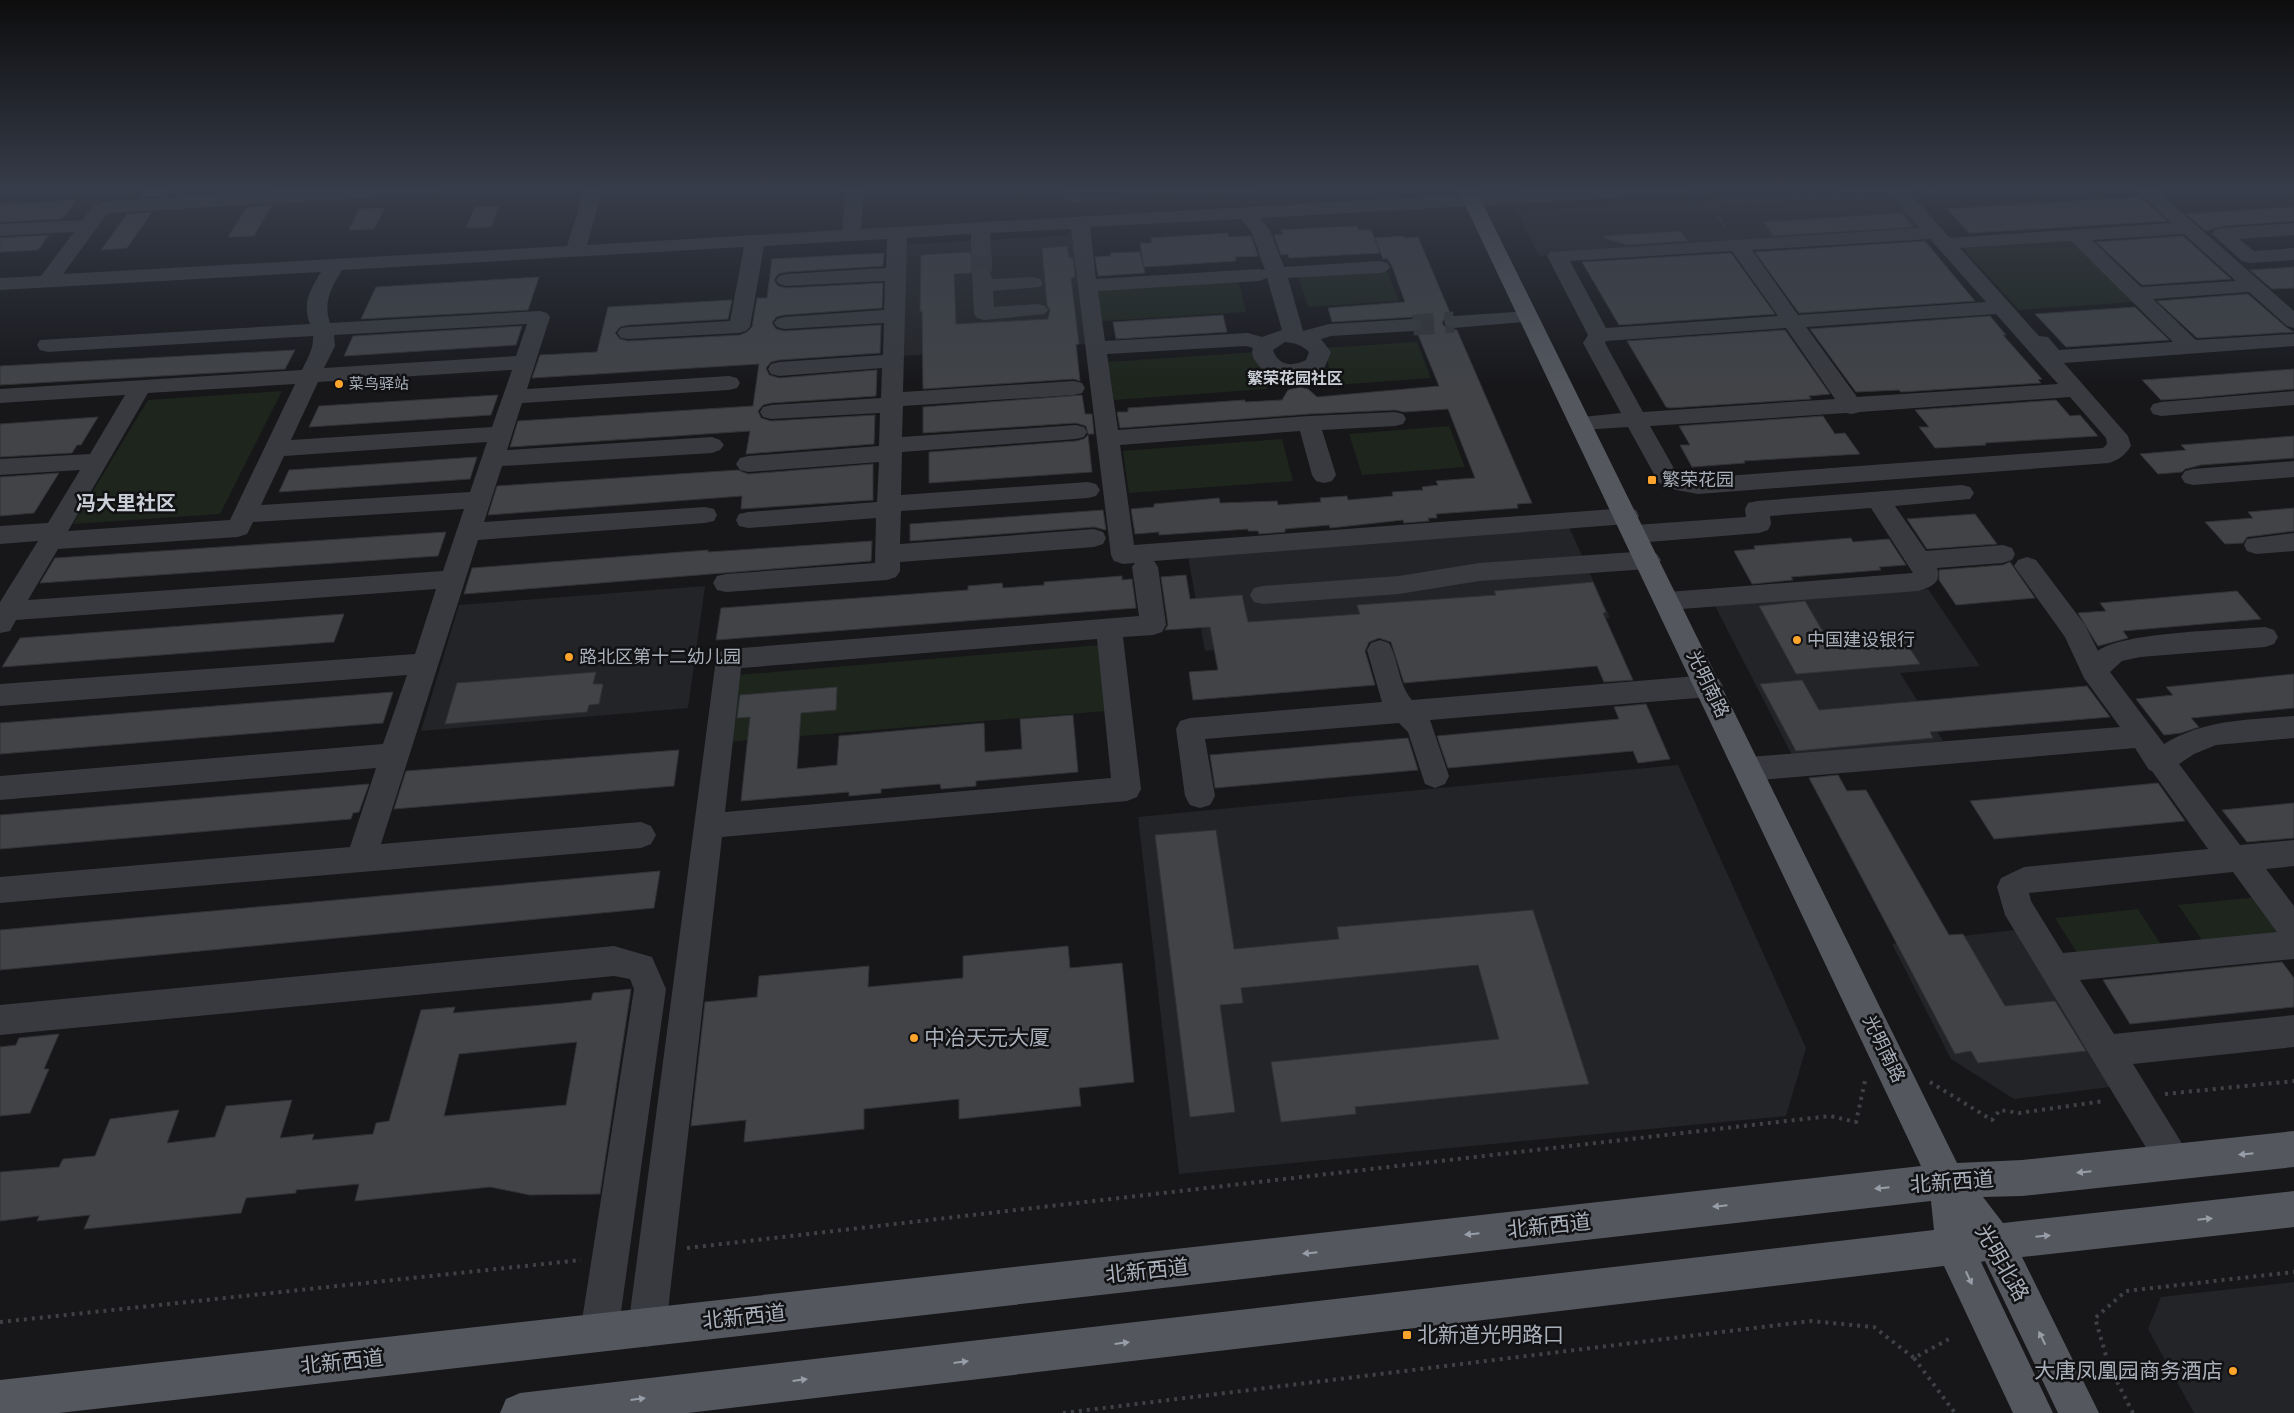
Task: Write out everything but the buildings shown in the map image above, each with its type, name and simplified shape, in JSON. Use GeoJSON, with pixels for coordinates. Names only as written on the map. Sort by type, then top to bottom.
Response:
{"type":"FeatureCollection","features":[{"type":"Feature","properties":{"kind":"main road","name":"光明南路"},"geometry":{"type":"LineString","coordinates":[[1499,254],[1948,1181]]}},
{"type":"Feature","properties":{"kind":"main road","name":"北新西道"},"geometry":{"type":"LineString","coordinates":[[0,1400],[1948,1181],[2022,1178],[2294,1148]]}},
{"type":"Feature","properties":{"kind":"main road","name":"光明北路"},"geometry":{"type":"LineString","coordinates":[[1948,1181],[1995,1242],[2078,1413]]}},
{"type":"Feature","properties":{"kind":"main road","name":"光明北路"},"geometry":{"type":"LineString","coordinates":[[1948,1181],[1954,1246],[2033,1413]]}},
{"type":"Feature","properties":{"kind":"main road"},"geometry":{"type":"LineString","coordinates":[[520,1413],[601,1408],[1954,1246],[2294,1209]]}},
{"type":"Feature","properties":{"kind":"street"},"geometry":{"type":"LineString","coordinates":[[47,282],[68,254]]}},
{"type":"Feature","properties":{"kind":"street"},"geometry":{"type":"LineString","coordinates":[[0,284],[525,254]]}},
{"type":"Feature","properties":{"kind":"street"},"geometry":{"type":"LineString","coordinates":[[628,333],[739,327],[752,254]]}},
{"type":"Feature","properties":{"kind":"street"},"geometry":{"type":"LineString","coordinates":[[726,583],[887,571],[896,254]]}},
{"type":"Feature","properties":{"kind":"street"},"geometry":{"type":"LineString","coordinates":[[1084,254],[1123,555],[1631,525],[1759,524],[1757,509],[1962,493]]}},
{"type":"Feature","properties":{"kind":"street"},"geometry":{"type":"LineString","coordinates":[[1257,254],[1267,274],[1284,339]]}},
{"type":"Feature","properties":{"kind":"street"},"geometry":{"type":"LineString","coordinates":[[1591,254],[1557,256],[1599,335]]}},
{"type":"Feature","properties":{"kind":"street"},"geometry":{"type":"LineString","coordinates":[[1744,254],[1852,407]]}},
{"type":"Feature","properties":{"kind":"street"},"geometry":{"type":"LineString","coordinates":[[1599,335],[1594,344],[1667,477],[1684,484],[1698,486],[2109,454],[2118,446],[2117,436],[2001,307],[1957,254]]}},
{"type":"Feature","properties":{"kind":"street"},"geometry":{"type":"LineString","coordinates":[[1959,254],[2054,357],[2294,340]]}},
{"type":"Feature","properties":{"kind":"street"},"geometry":{"type":"LineString","coordinates":[[2094,254],[2190,347]]}},
{"type":"Feature","properties":{"kind":"street"},"geometry":{"type":"LineString","coordinates":[[2218,254],[2294,322]]}},
{"type":"Feature","properties":{"kind":"street"},"geometry":{"type":"LineString","coordinates":[[2245,254],[2249,257],[2294,254]]}},
{"type":"Feature","properties":{"kind":"street"},"geometry":{"type":"LineString","coordinates":[[0,535],[53,536],[238,528],[312,376],[324,346],[326,337],[315,309],[316,299],[335,265]]}},
{"type":"Feature","properties":{"kind":"street"},"geometry":{"type":"LineString","coordinates":[[1087,286],[1380,267]]}},
{"type":"Feature","properties":{"kind":"street"},"geometry":{"type":"LineString","coordinates":[[786,280],[896,274]]}},
{"type":"Feature","properties":{"kind":"street"},"geometry":{"type":"LineString","coordinates":[[1033,283],[982,280],[984,314],[1038,310]]}},
{"type":"Feature","properties":{"kind":"street"},"geometry":{"type":"LineString","coordinates":[[2135,294],[2253,286]]}},
{"type":"Feature","properties":{"kind":"street"},"geometry":{"type":"LineString","coordinates":[[1599,335],[2001,307]]}},
{"type":"Feature","properties":{"kind":"street"},"geometry":{"type":"LineString","coordinates":[[784,323],[894,316]]}},
{"type":"Feature","properties":{"kind":"street"},"geometry":{"type":"LineString","coordinates":[[48,345],[540,317],[394,755],[362,858]]}},
{"type":"Feature","properties":{"kind":"street"},"geometry":{"type":"LineString","coordinates":[[1454,322],[1529,317]]}},
{"type":"Feature","properties":{"kind":"street"},"geometry":{"type":"LineString","coordinates":[[1095,348],[1248,339],[1284,339],[1329,330],[1413,324]]}},
{"type":"Feature","properties":{"kind":"street"},"geometry":{"type":"LineString","coordinates":[[779,369],[893,361]]}},
{"type":"Feature","properties":{"kind":"street"},"geometry":{"type":"LineString","coordinates":[[0,396],[525,362]]}},
{"type":"Feature","properties":{"kind":"street"},"geometry":{"type":"LineString","coordinates":[[513,397],[729,383]]}},
{"type":"Feature","properties":{"kind":"street"},"geometry":{"type":"LineString","coordinates":[[3,616],[53,536],[141,387]]}},
{"type":"Feature","properties":{"kind":"street"},"geometry":{"type":"LineString","coordinates":[[771,412],[1074,388]]}},
{"type":"Feature","properties":{"kind":"street"},"geometry":{"type":"LineString","coordinates":[[1581,423],[1852,407],[2076,390]]}},
{"type":"Feature","properties":{"kind":"street"},"geometry":{"type":"LineString","coordinates":[[2161,409],[2294,398]]}},
{"type":"Feature","properties":{"kind":"street"},"geometry":{"type":"LineString","coordinates":[[1107,438],[1309,423],[1395,420]]}},
{"type":"Feature","properties":{"kind":"street"},"geometry":{"type":"LineString","coordinates":[[1309,423],[1324,476]]}},
{"type":"Feature","properties":{"kind":"street"},"geometry":{"type":"LineString","coordinates":[[748,464],[1076,432]]}},
{"type":"Feature","properties":{"kind":"street"},"geometry":{"type":"LineString","coordinates":[[276,449],[501,434]]}},
{"type":"Feature","properties":{"kind":"street"},"geometry":{"type":"LineString","coordinates":[[492,460],[712,446]]}},
{"type":"Feature","properties":{"kind":"street"},"geometry":{"type":"LineString","coordinates":[[0,467],[97,461]]}},
{"type":"Feature","properties":{"kind":"street"},"geometry":{"type":"LineString","coordinates":[[2193,477],[2294,469]]}},
{"type":"Feature","properties":{"kind":"street"},"geometry":{"type":"LineString","coordinates":[[748,520],[888,506],[1088,490]]}},
{"type":"Feature","properties":{"kind":"street"},"geometry":{"type":"LineString","coordinates":[[245,514],[479,500]]}},
{"type":"Feature","properties":{"kind":"street"},"geometry":{"type":"LineString","coordinates":[[1668,601],[1918,582],[1926,578],[1926,570],[1878,500]]}},
{"type":"Feature","properties":{"kind":"street"},"geometry":{"type":"LineString","coordinates":[[468,532],[705,516]]}},
{"type":"Feature","properties":{"kind":"street"},"geometry":{"type":"LineString","coordinates":[[887,554],[1094,538]]}},
{"type":"Feature","properties":{"kind":"street"},"geometry":{"type":"LineString","coordinates":[[2256,545],[2294,542]]}},
{"type":"Feature","properties":{"kind":"street"},"geometry":{"type":"LineString","coordinates":[[1263,595],[1399,585],[1479,572],[1648,560]]}},
{"type":"Feature","properties":{"kind":"street"},"geometry":{"type":"LineString","coordinates":[[1919,560],[2015,560],[2076,632],[2094,672],[2159,762],[2294,930]]}},
{"type":"Feature","properties":{"kind":"street"},"geometry":{"type":"LineString","coordinates":[[647,1328],[709,826],[730,707],[729,659],[1153,625],[1145,566]]}},
{"type":"Feature","properties":{"kind":"street"},"geometry":{"type":"LineString","coordinates":[[3,616],[453,579]]}},
{"type":"Feature","properties":{"kind":"street"},"geometry":{"type":"LineString","coordinates":[[709,826],[1128,789],[1109,628]]}},
{"type":"Feature","properties":{"kind":"street"},"geometry":{"type":"LineString","coordinates":[[2094,672],[2114,653],[2140,647],[2265,637]]}},
{"type":"Feature","properties":{"kind":"street"},"geometry":{"type":"LineString","coordinates":[[1380,650],[1393,697],[1420,727],[1435,776]]}},
{"type":"Feature","properties":{"kind":"street"},"geometry":{"type":"LineString","coordinates":[[0,695],[425,663]]}},
{"type":"Feature","properties":{"kind":"street"},"geometry":{"type":"LineString","coordinates":[[1200,796],[1190,729],[1709,686]]}},
{"type":"Feature","properties":{"kind":"street"},"geometry":{"type":"LineString","coordinates":[[2159,762],[2184,746],[2213,734],[2294,727]]}},
{"type":"Feature","properties":{"kind":"street"},"geometry":{"type":"LineString","coordinates":[[1749,769],[2141,736]]}},
{"type":"Feature","properties":{"kind":"street"},"geometry":{"type":"LineString","coordinates":[[0,788],[394,755]]}},
{"type":"Feature","properties":{"kind":"street"},"geometry":{"type":"LineString","coordinates":[[0,890],[641,835]]}},
{"type":"Feature","properties":{"kind":"street"},"geometry":{"type":"LineString","coordinates":[[2174,1162],[2016,905],[2012,887],[2024,880],[2294,853]]}},
{"type":"Feature","properties":{"kind":"street"},"geometry":{"type":"LineString","coordinates":[[2055,968],[2294,945]]}},
{"type":"Feature","properties":{"kind":"street"},"geometry":{"type":"LineString","coordinates":[[0,1020],[614,961],[641,966],[650,989],[600,1333]]}},
{"type":"Feature","properties":{"kind":"street"},"geometry":{"type":"LineString","coordinates":[[2106,1051],[2294,1031]]}},
{"type":"Feature","properties":{"kind":"path"},"geometry":{"type":"LineString","coordinates":[[656,1252],[1830,1116],[1856,1122]]}},
{"type":"Feature","properties":{"kind":"path"},"geometry":{"type":"LineString","coordinates":[[0,1322],[611,1256]]}},
{"type":"Feature","properties":{"kind":"path"},"geometry":{"type":"LineString","coordinates":[[2133,1413],[2109,1366],[2095,1318],[2120,1296],[2126,1291],[2294,1272]]}},
{"type":"Feature","properties":{"kind":"path"},"geometry":{"type":"LineString","coordinates":[[1062,1413],[1811,1321],[1874,1327],[1914,1358],[1955,1413]]}},
{"type":"Feature","properties":{"kind":"path"},"geometry":{"type":"LineString","coordinates":[[1914,1358],[1949,1339]]}},
{"type":"Feature","properties":{"kind":"shaded area"},"geometry":{"type":"Polygon","coordinates":[[[903,254],[1077,254],[1089,344],[900,356],[903,254]]]}},
{"type":"Feature","properties":{"kind":"shaded area"},"geometry":{"type":"Polygon","coordinates":[[[1538,254],[1571,254],[1539,256],[1538,254]]]}},
{"type":"Feature","properties":{"kind":"shaded area"},"geometry":{"type":"Polygon","coordinates":[[[1968,254],[2089,254],[2137,302],[2019,310],[1968,254]]]}},
{"type":"Feature","properties":{"kind":"shaded area"},"geometry":{"type":"Polygon","coordinates":[[[1386,269],[1399,301],[1308,307],[1298,275],[1386,269]]]}},
{"type":"Feature","properties":{"kind":"shaded area"},"geometry":{"type":"Polygon","coordinates":[[[1238,279],[1246,312],[1102,321],[1097,288],[1238,279]]]}},
{"type":"Feature","properties":{"kind":"shaded area"},"geometry":{"type":"Polygon","coordinates":[[[1417,342],[1431,378],[1335,385],[1323,348],[1417,342]]]}},
{"type":"Feature","properties":{"kind":"shaded area"},"geometry":{"type":"Polygon","coordinates":[[[1257,352],[1267,389],[1114,400],[1108,362],[1257,352]]]}},
{"type":"Feature","properties":{"kind":"shaded area"},"geometry":{"type":"Polygon","coordinates":[[[282,391],[220,514],[73,524],[148,400],[282,391]]]}},
{"type":"Feature","properties":{"kind":"shaded area"},"geometry":{"type":"Polygon","coordinates":[[[1449,426],[1465,467],[1362,475],[1349,434],[1449,426]]]}},
{"type":"Feature","properties":{"kind":"shaded area"},"geometry":{"type":"Polygon","coordinates":[[[1282,439],[1293,481],[1129,493],[1123,451],[1282,439]]]}},
{"type":"Feature","properties":{"kind":"shaded area"},"geometry":{"type":"Polygon","coordinates":[[[1569,527],[1610,618],[1205,651],[1188,556],[1569,527]]]}},
{"type":"Feature","properties":{"kind":"shaded area","name":"路北区第十二幼儿园"},"geometry":{"type":"Polygon","coordinates":[[[705,586],[688,708],[421,731],[459,605],[705,586]]]}},
{"type":"Feature","properties":{"kind":"shaded area"},"geometry":{"type":"Polygon","coordinates":[[[1928,589],[1980,666],[1900,673],[1943,741],[1792,755],[1715,606],[1928,589]]]}},
{"type":"Feature","properties":{"kind":"shaded area"},"geometry":{"type":"Polygon","coordinates":[[[1099,645],[1106,711],[728,742],[737,675],[1099,645]]]}},
{"type":"Feature","properties":{"kind":"shaded area"},"geometry":{"type":"Polygon","coordinates":[[[1678,765],[1806,1048],[1786,1116],[1179,1174],[1138,817],[1678,765]]]}},
{"type":"Feature","properties":{"kind":"shaded area"},"geometry":{"type":"Polygon","coordinates":[[[2259,897],[2289,938],[2206,946],[2178,905],[2259,897]]]}},
{"type":"Feature","properties":{"kind":"shaded area"},"geometry":{"type":"Polygon","coordinates":[[[2138,909],[2165,951],[2081,959],[2055,918],[2138,909]]]}},
{"type":"Feature","properties":{"kind":"shaded area"},"geometry":{"type":"Polygon","coordinates":[[[2024,929],[2118,1086],[2014,1099],[1951,1059],[1892,944],[2024,929]]]}},
{"type":"Feature","properties":{"kind":"shaded area","name":"大唐凤凰园商务酒店"},"geometry":{"type":"Polygon","coordinates":[[[2294,1282],[2294,1413],[2194,1413],[2148,1329],[2161,1297],[2294,1282]]]}},
{"type":"Feature","properties":{"kind":"tunnel"},"geometry":{"type":"LineString","coordinates":[[981,254],[982,273]]}},
{"type":"Feature","properties":{"kind":"tunnel"},"geometry":{"type":"LineString","coordinates":[[1413,325],[1454,322]]}},
{"type":"Feature","properties":{"kind":"place","name":"菜鸟驿站"},"geometry":{"type":"Point","coordinates":[339,384]}},
{"type":"Feature","properties":{"kind":"place","name":"繁荣花园"},"geometry":{"type":"Point","coordinates":[1652,480]}},
{"type":"Feature","properties":{"kind":"place","name":"中国建设银行"},"geometry":{"type":"Point","coordinates":[1797,640]}},
{"type":"Feature","properties":{"kind":"place","name":"路北区第十二幼儿园"},"geometry":{"type":"Point","coordinates":[569,657]}},
{"type":"Feature","properties":{"kind":"place","name":"中冶天元大厦"},"geometry":{"type":"Point","coordinates":[914,1038]}},
{"type":"Feature","properties":{"kind":"place","name":"北新道光明路口"},"geometry":{"type":"Point","coordinates":[1407,1335]}},
{"type":"Feature","properties":{"kind":"place","name":"大唐凤凰园商务酒店"},"geometry":{"type":"Point","coordinates":[2233,1371]}},
{"type":"Feature","properties":{"kind":"district","name":"繁荣花园社区"},"geometry":{"type":"Point","coordinates":[1295,378]}},
{"type":"Feature","properties":{"kind":"district","name":"冯大里社区"},"geometry":{"type":"Point","coordinates":[126,503]}}]}
